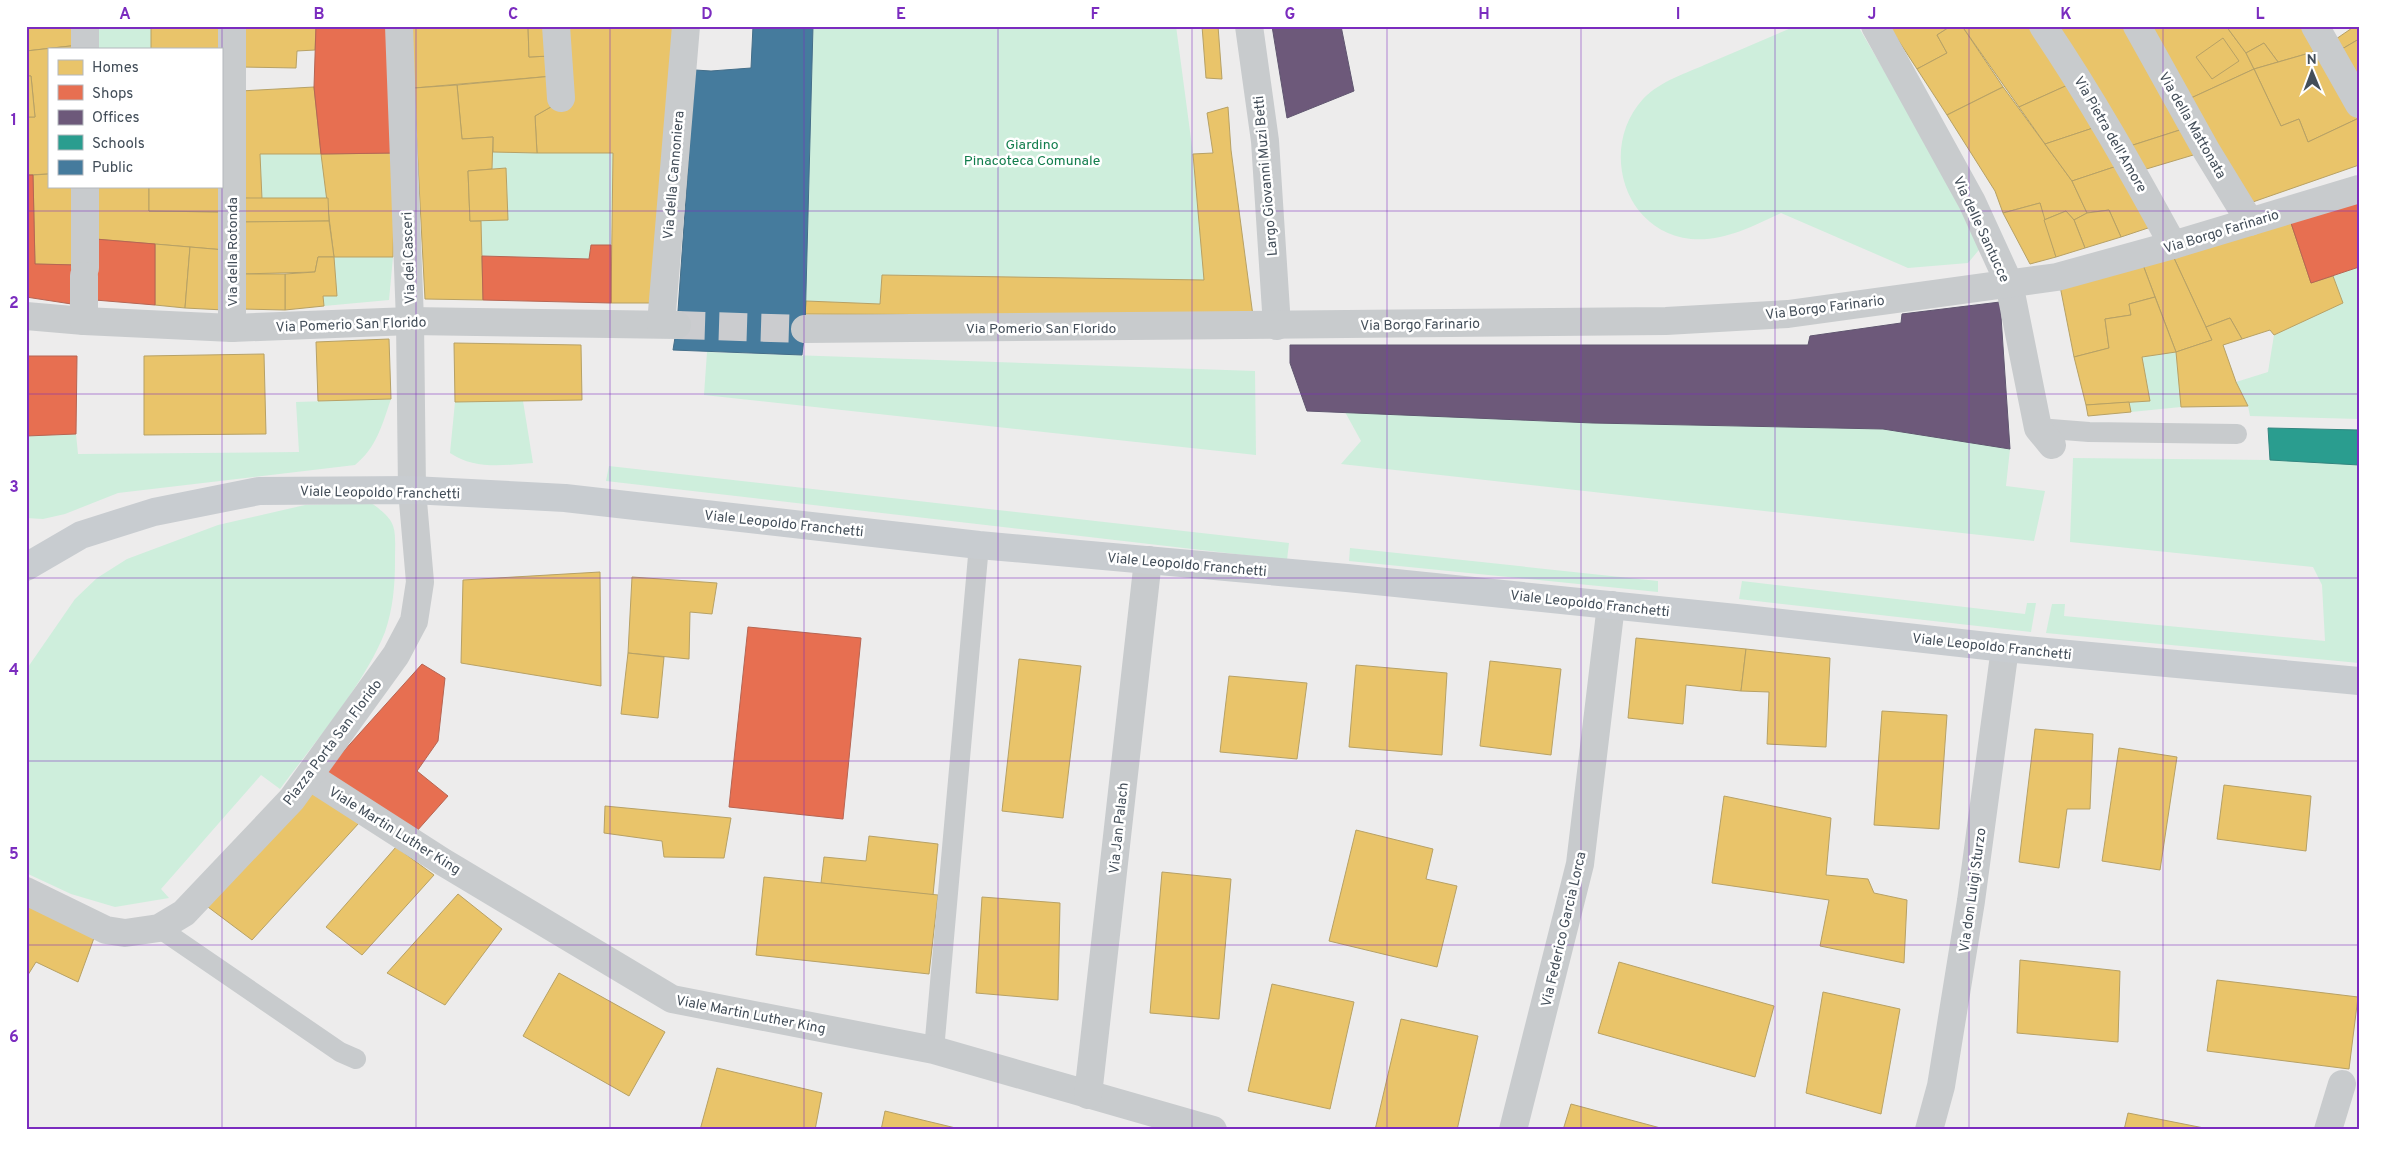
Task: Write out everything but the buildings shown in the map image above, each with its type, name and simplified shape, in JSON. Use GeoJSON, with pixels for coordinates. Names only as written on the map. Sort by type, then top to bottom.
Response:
{"type":"FeatureCollection","features":[{"type":"Feature","properties":{"kind":"main road","name":"Viale Leopoldo Franchetti"},"geometry":{"type":"LineString","coordinates":[[26,567],[81,535],[154,512],[259,492],[412,490],[565,498],[979,545],[1611,605],[2005,648],[2359,680]]}},
{"type":"Feature","properties":{"kind":"street"},"geometry":{"type":"LineString","coordinates":[[85,26],[85,48]]}},
{"type":"Feature","properties":{"kind":"street","name":"Via della Rotonda"},"geometry":{"type":"LineString","coordinates":[[232,26],[232,328]]}},
{"type":"Feature","properties":{"kind":"street","name":"Via dei Casceri"},"geometry":{"type":"LineString","coordinates":[[399,26],[410,321],[412,490]]}},
{"type":"Feature","properties":{"kind":"street"},"geometry":{"type":"LineString","coordinates":[[556,26],[561,98]]}},
{"type":"Feature","properties":{"kind":"street","name":"Via della Cannoniera"},"geometry":{"type":"LineString","coordinates":[[669,325],[686,26]]}},
{"type":"Feature","properties":{"kind":"street","name":"Largo Giovanni Muzi Betti"},"geometry":{"type":"LineString","coordinates":[[1249,26],[1265,141],[1276,326]]}},
{"type":"Feature","properties":{"kind":"street","name":"Via delle Santucce"},"geometry":{"type":"LineString","coordinates":[[1875,26],[1972,202],[2009,283],[2045,436]]}},
{"type":"Feature","properties":{"kind":"street","name":"Via Pietra dell'Amore"},"geometry":{"type":"LineString","coordinates":[[2043,26],[2078,78],[2117,142],[2173,245]]}},
{"type":"Feature","properties":{"kind":"street","name":"Via della Mattonata"},"geometry":{"type":"LineString","coordinates":[[2136,26],[2206,150],[2250,222]]}},
{"type":"Feature","properties":{"kind":"street"},"geometry":{"type":"LineString","coordinates":[[2315,26],[2359,104]]}},
{"type":"Feature","properties":{"kind":"street"},"geometry":{"type":"LineString","coordinates":[[84,321],[85,188]]}},
{"type":"Feature","properties":{"kind":"street","name":"Via Borgo Farinario"},"geometry":{"type":"LineString","coordinates":[[1276,326],[1666,321],[1770,315],[2057,278],[2359,189]]}},
{"type":"Feature","properties":{"kind":"street","name":"Via Pomerio San Florido"},"geometry":{"type":"LineString","coordinates":[[26,316],[84,321],[232,328],[410,321],[669,325]]}},
{"type":"Feature","properties":{"kind":"street","name":"Via Pomerio San Florido"},"geometry":{"type":"LineString","coordinates":[[805,330],[1276,326]]}},
{"type":"Feature","properties":{"kind":"street","name":"Piazza Porta San Florido"},"geometry":{"type":"LineString","coordinates":[[26,891],[106,930],[125,933],[158,928],[184,913],[292,799],[396,655],[414,622],[420,582],[412,490]]}},
{"type":"Feature","properties":{"kind":"street","name":"Via Jan Palach"},"geometry":{"type":"LineString","coordinates":[[1088,1095],[1148,560]]}},
{"type":"Feature","properties":{"kind":"street","name":"Via Federico Garcia Lorca"},"geometry":{"type":"LineString","coordinates":[[1513,1130],[1580,864],[1611,605]]}},
{"type":"Feature","properties":{"kind":"street","name":"Via don Luigi Sturzo"},"geometry":{"type":"LineString","coordinates":[[1930,1130],[1941,1086],[1971,901],[2005,648]]}},
{"type":"Feature","properties":{"kind":"street","name":"Viale Martin Luther King"},"geometry":{"type":"LineString","coordinates":[[309,776],[443,862],[672,999],[934,1050],[1213,1130]]}},
{"type":"Feature","properties":{"kind":"street"},"geometry":{"type":"LineString","coordinates":[[2328,1130],[2342,1084]]}},
{"type":"Feature","properties":{"kind":"lane"},"geometry":{"type":"LineString","coordinates":[[2045,436],[2089,432],[2236,434]]}},
{"type":"Feature","properties":{"kind":"lane"},"geometry":{"type":"LineString","coordinates":[[934,1050],[979,545]]}},
{"type":"Feature","properties":{"kind":"lane"},"geometry":{"type":"LineString","coordinates":[[158,928],[340,1052],[356,1060]]}},
{"type":"Feature","properties":{"kind":"green space"},"geometry":{"type":"Polygon","coordinates":[[[92,26],[151,26],[151,48],[92,48],[92,26]]]}},
{"type":"Feature","properties":{"kind":"green space","name":"Giardino Pinacoteca Comunale"},"geometry":{"type":"Polygon","coordinates":[[[813,26],[1176,26],[1193,154],[1204,280],[882,275],[880,304],[806,301],[813,26]]]}},
{"type":"Feature","properties":{"kind":"green space"},"geometry":{"type":"Polygon","coordinates":[[[1796,26],[1858,26],[1960,201],[1983,245],[1968,263],[1908,268],[1781,213],[1726,236],[1691,239],[1668,233],[1649,221],[1634,204],[1625,184],[1621,163],[1622,140],[1630,119],[1643,99],[1657,87],[1674,78],[1796,26]]]}},
{"type":"Feature","properties":{"kind":"green space"},"geometry":{"type":"Polygon","coordinates":[[[493,152],[613,153],[611,245],[591,245],[589,259],[482,256],[481,221],[508,220],[506,168],[492,169],[493,152]]]}},
{"type":"Feature","properties":{"kind":"green space"},"geometry":{"type":"Polygon","coordinates":[[[260,154],[321,154],[328,198],[262,199],[260,154]]]}},
{"type":"Feature","properties":{"kind":"green space"},"geometry":{"type":"Polygon","coordinates":[[[334,257],[393,257],[389,300],[324,306],[323,296],[337,296],[334,257]]]}},
{"type":"Feature","properties":{"kind":"green space"},"geometry":{"type":"Polygon","coordinates":[[[2359,267],[2359,419],[2250,416],[2248,406],[2236,382],[2268,372],[2274,335],[2343,303],[2333,276],[2359,267]]]}},
{"type":"Feature","properties":{"kind":"green space"},"geometry":{"type":"Polygon","coordinates":[[[707,352],[1255,371],[1256,455],[704,395],[707,352]]]}},
{"type":"Feature","properties":{"kind":"green space"},"geometry":{"type":"Polygon","coordinates":[[[2176,352],[2181,407],[2131,412],[2129,402],[2150,401],[2142,357],[2176,352]]]}},
{"type":"Feature","properties":{"kind":"green space"},"geometry":{"type":"Polygon","coordinates":[[[391,399],[374,443],[355,465],[118,493],[65,514],[43,519],[26,518],[26,436],[76,434],[78,454],[299,452],[296,402],[391,399]]]}},
{"type":"Feature","properties":{"kind":"green space"},"geometry":{"type":"Polygon","coordinates":[[[523,401],[533,463],[480,464],[469,462],[450,453],[455,402],[523,401]]]}},
{"type":"Feature","properties":{"kind":"green space"},"geometry":{"type":"Polygon","coordinates":[[[1345,412],[1593,423],[1883,429],[2010,449],[2006,486],[2045,491],[2034,541],[1341,464],[1361,441],[1345,412]]]}},
{"type":"Feature","properties":{"kind":"green space"},"geometry":{"type":"Polygon","coordinates":[[[2073,458],[2270,460],[2359,465],[2359,663],[2046,633],[2052,604],[2065,604],[2064,616],[2325,641],[2322,585],[2313,567],[2070,542],[2073,458]]]}},
{"type":"Feature","properties":{"kind":"green space"},"geometry":{"type":"Polygon","coordinates":[[[609,466],[1289,543],[1287,560],[606,481],[609,466]]]}},
{"type":"Feature","properties":{"kind":"green space"},"geometry":{"type":"Polygon","coordinates":[[[371,503],[391,521],[395,534],[394,588],[392,606],[385,632],[376,652],[352,693],[280,789],[261,775],[161,889],[169,898],[115,907],[71,894],[26,873],[26,670],[75,599],[97,578],[127,559],[218,525],[305,505],[371,503]]]}},
{"type":"Feature","properties":{"kind":"green space"},"geometry":{"type":"Polygon","coordinates":[[[1350,548],[1658,581],[1658,592],[1349,561],[1350,548]]]}},
{"type":"Feature","properties":{"kind":"green space"},"geometry":{"type":"Polygon","coordinates":[[[1742,581],[2025,614],[2027,603],[2036,603],[2031,632],[1739,599],[1742,581]]]}},
{"type":"Feature","properties":{"kind":"tunnel"},"geometry":{"type":"LineString","coordinates":[[677,325],[805,329]]}}]}
